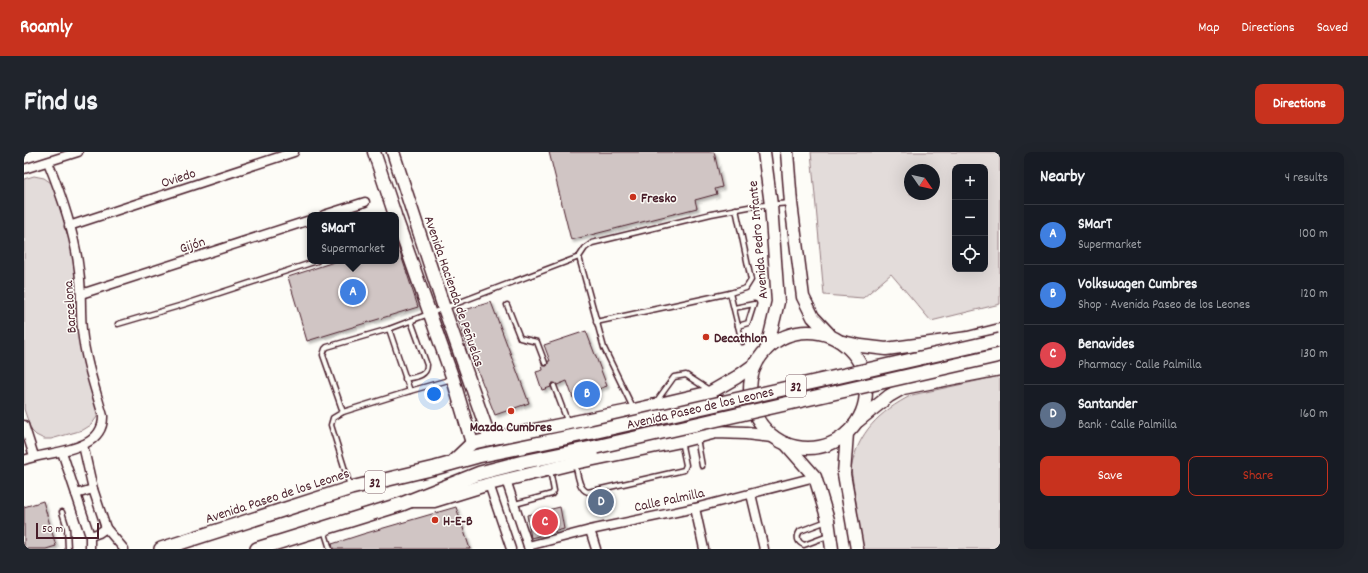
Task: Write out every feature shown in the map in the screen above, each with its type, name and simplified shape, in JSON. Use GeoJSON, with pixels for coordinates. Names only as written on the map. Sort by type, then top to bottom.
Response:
{"type":"FeatureCollection","features":[{"type":"Feature","properties":{"kind":"main road","name":"Avenida Paseo de los Leones"},"geometry":{"type":"LineString","coordinates":[[161,549],[351,488],[478,456],[593,432],[1000,340]]}},
{"type":"Feature","properties":{"kind":"main road","name":"Avenida Paseo de los Leones"},"geometry":{"type":"LineString","coordinates":[[257,549],[411,501],[480,473],[1000,355]]}},
{"type":"Feature","properties":{"kind":"street"},"geometry":{"type":"LineString","coordinates":[[24,169],[78,152]]}},
{"type":"Feature","properties":{"kind":"street","name":"Oviedo"},"geometry":{"type":"LineString","coordinates":[[69,226],[294,152]]}},
{"type":"Feature","properties":{"kind":"street"},"geometry":{"type":"LineString","coordinates":[[374,152],[394,212]]}},
{"type":"Feature","properties":{"kind":"street","name":"Avenida Hacienda de Peñuelas"},"geometry":{"type":"LineString","coordinates":[[393,152],[444,308],[490,439]]}},
{"type":"Feature","properties":{"kind":"street","name":"Avenida Pedro Infante"},"geometry":{"type":"LineString","coordinates":[[764,152],[771,205],[778,302],[767,348]]}},
{"type":"Feature","properties":{"kind":"street"},"geometry":{"type":"LineString","coordinates":[[787,152],[791,203],[803,297],[813,317],[829,334],[843,342],[852,351],[864,378],[865,394],[862,410],[850,429],[844,474],[857,549]]}},
{"type":"Feature","properties":{"kind":"street","name":"Barcelona"},"geometry":{"type":"LineString","coordinates":[[24,460],[34,456],[62,452],[83,445],[98,433],[103,422],[103,416],[86,354],[82,331],[81,294],[76,249],[55,178],[48,162]]}},
{"type":"Feature","properties":{"kind":"street"},"geometry":{"type":"LineString","coordinates":[[333,212],[365,202]]}},
{"type":"Feature","properties":{"kind":"street","name":"Gijón"},"geometry":{"type":"LineString","coordinates":[[81,294],[307,221]]}},
{"type":"Feature","properties":{"kind":"street"},"geometry":{"type":"LineString","coordinates":[[399,234],[453,379],[472,443],[450,464]]}},
{"type":"Feature","properties":{"kind":"street"},"geometry":{"type":"LineString","coordinates":[[843,342],[886,349],[968,338],[1000,330]]}},
{"type":"Feature","properties":{"kind":"street"},"geometry":{"type":"LineString","coordinates":[[829,334],[805,333],[776,340],[767,348],[755,364],[750,393],[753,409],[761,424],[772,436],[786,444],[805,448],[824,446],[835,442],[889,396],[903,388],[1000,369]]}},
{"type":"Feature","properties":{"kind":"street"},"geometry":{"type":"LineString","coordinates":[[968,338],[962,341],[958,346],[956,359],[962,370],[968,374],[974,375]]}},
{"type":"Feature","properties":{"kind":"street","name":"Avenida Paseo de los Leones"},"geometry":{"type":"LineString","coordinates":[[472,443],[634,410],[711,392],[737,377],[755,364]]}},
{"type":"Feature","properties":{"kind":"street"},"geometry":{"type":"LineString","coordinates":[[711,392],[721,405],[723,412],[723,419],[716,432]]}},
{"type":"Feature","properties":{"kind":"street"},"geometry":{"type":"LineString","coordinates":[[24,425],[34,456]]}},
{"type":"Feature","properties":{"kind":"street","name":"Avenida Paseo de los Leones"},"geometry":{"type":"LineString","coordinates":[[411,501],[434,501],[489,484],[575,463],[681,441],[716,432],[772,436]]}},
{"type":"Feature","properties":{"kind":"street"},"geometry":{"type":"LineString","coordinates":[[786,444],[815,477],[828,520],[832,549]]}},
{"type":"Feature","properties":{"kind":"street"},"geometry":{"type":"LineString","coordinates":[[83,445],[93,489],[106,528],[124,549]]}},
{"type":"Feature","properties":{"kind":"street"},"geometry":{"type":"LineString","coordinates":[[62,452],[90,536],[90,549]]}},
{"type":"Feature","properties":{"kind":"street","name":"Calle Palmilla"},"geometry":{"type":"LineString","coordinates":[[529,547],[590,530],[695,508],[815,477]]}},
{"type":"Feature","properties":{"kind":"street"},"geometry":{"type":"LineString","coordinates":[[506,480],[529,547]]}},
{"type":"Feature","properties":{"kind":"street"},"geometry":{"type":"LineString","coordinates":[[489,484],[511,549]]}},
{"type":"Feature","properties":{"kind":"street"},"geometry":{"type":"LineString","coordinates":[[76,494],[93,489]]}},
{"type":"Feature","properties":{"kind":"street"},"geometry":{"type":"LineString","coordinates":[[751,494],[764,549]]}},
{"type":"Feature","properties":{"kind":"street"},"geometry":{"type":"LineString","coordinates":[[695,508],[704,549]]}},
{"type":"Feature","properties":{"kind":"street"},"geometry":{"type":"LineString","coordinates":[[90,536],[99,533],[106,528]]}},
{"type":"Feature","properties":{"kind":"street"},"geometry":{"type":"LineString","coordinates":[[590,530],[596,549]]}},
{"type":"Feature","properties":{"kind":"lane"},"geometry":{"type":"LineString","coordinates":[[343,412],[323,355],[325,349],[429,315],[579,257],[585,248],[592,243],[736,209],[791,203]]}},
{"type":"Feature","properties":{"kind":"lane"},"geometry":{"type":"LineString","coordinates":[[596,322],[730,293],[746,288],[751,280],[736,209]]}},
{"type":"Feature","properties":{"kind":"lane"},"geometry":{"type":"LineString","coordinates":[[579,257],[604,348],[634,410]]}},
{"type":"Feature","properties":{"kind":"lane"},"geometry":{"type":"LineString","coordinates":[[118,324],[186,304],[309,264]]}},
{"type":"Feature","properties":{"kind":"lane"},"geometry":{"type":"LineString","coordinates":[[730,293],[742,342]]}},
{"type":"Feature","properties":{"kind":"lane"},"geometry":{"type":"LineString","coordinates":[[734,308],[754,304],[748,324],[738,326]]}},
{"type":"Feature","properties":{"kind":"lane"},"geometry":{"type":"LineString","coordinates":[[507,305],[520,338],[537,342],[545,363]]}},
{"type":"Feature","properties":{"kind":"lane"},"geometry":{"type":"LineString","coordinates":[[405,379],[424,374],[427,370],[427,365],[411,321]]}},
{"type":"Feature","properties":{"kind":"lane"},"geometry":{"type":"LineString","coordinates":[[389,329],[410,391]]}},
{"type":"Feature","properties":{"kind":"lane"},"geometry":{"type":"LineString","coordinates":[[653,405],[674,377],[686,374],[711,392]]}},
{"type":"Feature","properties":{"kind":"lane"},"geometry":{"type":"LineString","coordinates":[[351,488],[330,425],[333,418],[343,412],[453,379]]}},
{"type":"Feature","properties":{"kind":"lane"},"geometry":{"type":"LineString","coordinates":[[554,386],[568,423]]}},
{"type":"Feature","properties":{"kind":"lane"},"geometry":{"type":"LineString","coordinates":[[696,437],[702,466]]}},
{"type":"Feature","properties":{"kind":"lane"},"geometry":{"type":"LineString","coordinates":[[575,463],[581,488],[588,492],[684,470],[686,465],[681,441]]}},
{"type":"Feature","properties":{"kind":"lane"},"geometry":{"type":"LineString","coordinates":[[515,504],[552,494],[554,491],[550,470]]}},
{"type":"Feature","properties":{"kind":"lane"},"geometry":{"type":"LineString","coordinates":[[62,512],[67,528],[68,549]]}},
{"type":"Feature","properties":{"kind":"lane"},"geometry":{"type":"LineString","coordinates":[[828,520],[800,531],[797,540],[800,544],[804,545],[830,535]]}},
{"type":"Feature","properties":{"kind":"lane"},"geometry":{"type":"LineString","coordinates":[[323,528],[330,549]]}},
{"type":"Feature","properties":{"kind":"shaded area"},"geometry":{"type":"Polygon","coordinates":[[[811,152],[1000,152],[1000,304],[931,321],[891,274],[863,298],[824,295],[811,152]]]}},
{"type":"Feature","properties":{"kind":"shaded area"},"geometry":{"type":"Polygon","coordinates":[[[34,176],[44,178],[54,185],[74,250],[76,267],[76,324],[86,374],[98,408],[97,417],[91,425],[83,430],[51,439],[44,439],[36,435],[31,430],[24,409],[24,179],[34,176]]]}},
{"type":"Feature","properties":{"kind":"shaded area"},"geometry":{"type":"Polygon","coordinates":[[[1000,376],[1000,549],[863,549],[851,469],[859,444],[872,424],[880,416],[912,395],[1000,376]]]}},
{"type":"Feature","properties":{"kind":"building","name":"Fresko"},"geometry":{"type":"Polygon","coordinates":[[[549,152],[714,152],[722,187],[715,189],[717,194],[695,200],[697,208],[571,240],[549,152]]]}},
{"type":"Feature","properties":{"kind":"building"},"geometry":{"type":"Polygon","coordinates":[[[399,249],[418,307],[307,341],[288,277],[328,264],[399,264],[399,249]]]}},
{"type":"Feature","properties":{"kind":"building"},"geometry":{"type":"Polygon","coordinates":[[[491,302],[529,403],[495,415],[455,313],[491,302]]]}},
{"type":"Feature","properties":{"kind":"building"},"geometry":{"type":"Polygon","coordinates":[[[586,331],[607,386],[573,398],[567,381],[557,385],[553,383],[551,384],[551,387],[542,390],[536,372],[543,370],[542,365],[547,366],[548,361],[550,361],[544,345],[586,331]]]}},
{"type":"Feature","properties":{"kind":"building"},"geometry":{"type":"Polygon","coordinates":[[[43,501],[56,546],[46,549],[24,549],[24,507],[43,501]]]}},
{"type":"Feature","properties":{"kind":"building","name":"H-E-B"},"geometry":{"type":"Polygon","coordinates":[[[456,507],[470,549],[333,549],[332,544],[456,507]]]}},
{"type":"Feature","properties":{"kind":"building"},"geometry":{"type":"Polygon","coordinates":[[[560,507],[564,529],[531,538],[527,515],[560,507]]]}},
{"type":"Feature","properties":{"kind":"place","name":"Fresko"},"geometry":{"type":"Point","coordinates":[633,197]}},
{"type":"Feature","properties":{"kind":"place","name":"SMarT"},"geometry":{"type":"Point","coordinates":[353,292]}},
{"type":"Feature","properties":{"kind":"place","name":"Decathlon"},"geometry":{"type":"Point","coordinates":[706,337]}},
{"type":"Feature","properties":{"kind":"place","name":"Volkswagen Cumbres"},"geometry":{"type":"Point","coordinates":[587,394]}},
{"type":"Feature","properties":{"kind":"place","name":"Mazda Cumbres"},"geometry":{"type":"Point","coordinates":[511,411]}},
{"type":"Feature","properties":{"kind":"place","name":"Santander"},"geometry":{"type":"Point","coordinates":[601,502]}},
{"type":"Feature","properties":{"kind":"place","name":"H-E-B"},"geometry":{"type":"Point","coordinates":[435,520]}},
{"type":"Feature","properties":{"kind":"place","name":"Benavides"},"geometry":{"type":"Point","coordinates":[545,522]}}]}
